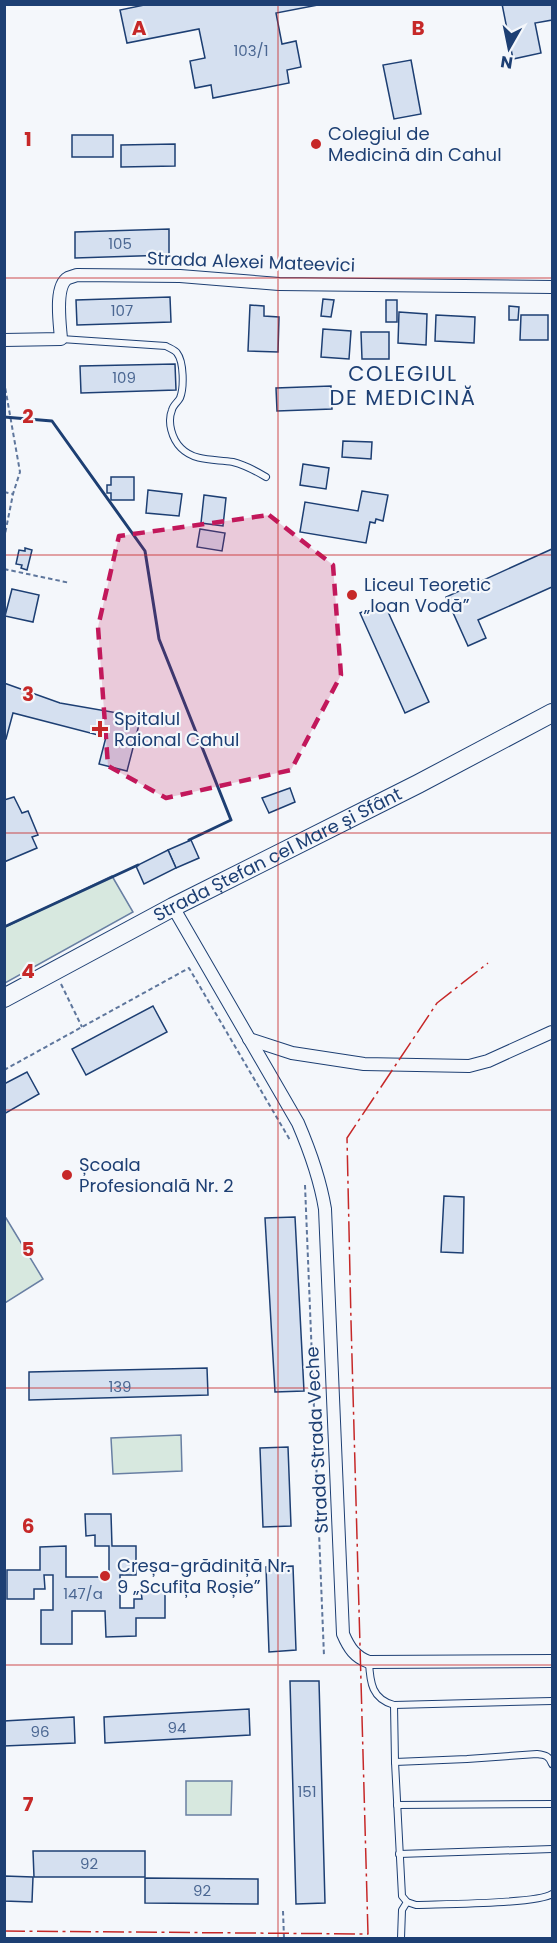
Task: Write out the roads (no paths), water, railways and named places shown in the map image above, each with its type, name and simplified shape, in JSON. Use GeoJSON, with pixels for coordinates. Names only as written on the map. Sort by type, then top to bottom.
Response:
{"type":"FeatureCollection","features":[{"type":"Feature","properties":{"kind":"main road","name":"Strada Ștefan cel Mare și Sfânt"},"geometry":{"type":"LineString","coordinates":[[4,998],[173,907],[316,836],[552,713]]}},
{"type":"Feature","properties":{"kind":"street","name":"Strada Alexei Mateevici"},"geometry":{"type":"LineString","coordinates":[[61,339],[59,301],[61,287],[66,279],[77,275],[180,276],[279,284],[552,287]]}},
{"type":"Feature","properties":{"kind":"street"},"geometry":{"type":"LineString","coordinates":[[4,340],[61,339]]}},
{"type":"Feature","properties":{"kind":"street","name":"Strada Strada Veche"},"geometry":{"type":"LineString","coordinates":[[173,907],[298,1124],[322,1190],[343,1634],[349,1648],[360,1659],[369,1662]]}},
{"type":"Feature","properties":{"kind":"street"},"geometry":{"type":"LineString","coordinates":[[249,1039],[292,1053],[364,1064],[469,1066],[488,1061],[552,1032]]}},
{"type":"Feature","properties":{"kind":"street"},"geometry":{"type":"LineString","coordinates":[[369,1662],[552,1661]]}},
{"type":"Feature","properties":{"kind":"lane"},"geometry":{"type":"LineString","coordinates":[[61,339],[166,346],[178,354],[184,383],[180,398],[171,410],[171,432],[179,446],[188,454],[200,459],[234,463],[266,477]]}},
{"type":"Feature","properties":{"kind":"lane"},"geometry":{"type":"LineString","coordinates":[[369,1662],[370,1682],[375,1693],[383,1702],[394,1705],[552,1701]]}},
{"type":"Feature","properties":{"kind":"lane"},"geometry":{"type":"LineString","coordinates":[[394,1705],[399,1854],[402,1896],[407,1902],[416,1905],[488,1902],[538,1899],[549,1897],[552,1894]]}},
{"type":"Feature","properties":{"kind":"lane"},"geometry":{"type":"LineString","coordinates":[[395,1762],[537,1754],[547,1755],[552,1764]]}},
{"type":"Feature","properties":{"kind":"lane"},"geometry":{"type":"LineString","coordinates":[[397,1805],[552,1804]]}},
{"type":"Feature","properties":{"kind":"lane"},"geometry":{"type":"LineString","coordinates":[[399,1854],[552,1850]]}},
{"type":"Feature","properties":{"kind":"lane"},"geometry":{"type":"LineString","coordinates":[[401,1938],[402,1910],[407,1902]]}},
{"type":"Feature","properties":{"kind":"place","name":"Colegiul de Medicină din Cahul"},"geometry":{"type":"Point","coordinates":[316,144]}},
{"type":"Feature","properties":{"kind":"place","name":"Liceul Teoretic „Ioan Vodă”"},"geometry":{"type":"Point","coordinates":[352,595]}},
{"type":"Feature","properties":{"kind":"place","name":"Spitalul Raional Cahul"},"geometry":{"type":"Point","coordinates":[100,729]}},
{"type":"Feature","properties":{"kind":"place","name":"Școala Profesională Nr. 2"},"geometry":{"type":"Point","coordinates":[67,1175]}},
{"type":"Feature","properties":{"kind":"place","name":"Creșa-grădiniță Nr. 9 „Scufița Roșie”"},"geometry":{"type":"Point","coordinates":[105,1576]}},
{"type":"Feature","properties":{"kind":"district","name":"COLEGIUL DE MEDICINĂ"},"geometry":{"type":"Point","coordinates":[403,386]}}]}
